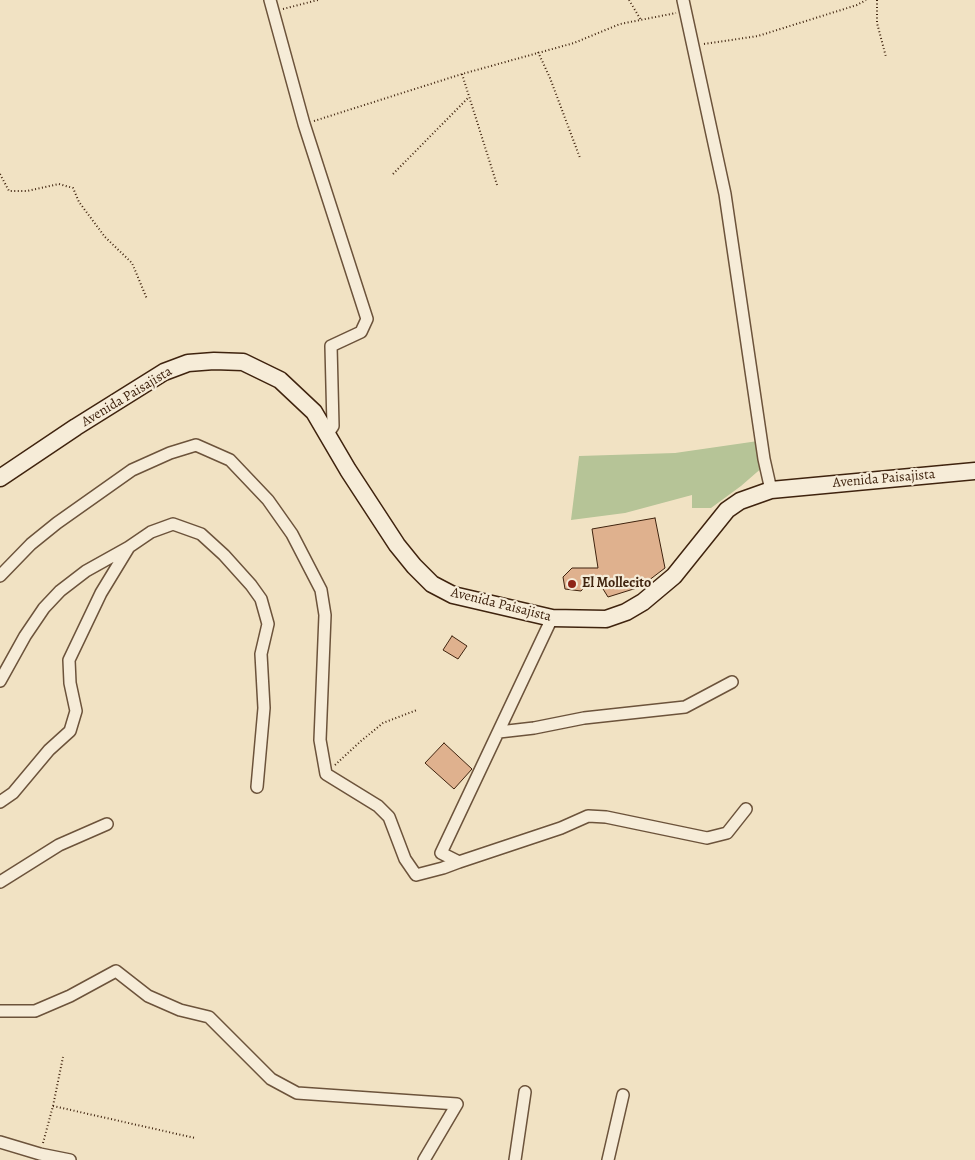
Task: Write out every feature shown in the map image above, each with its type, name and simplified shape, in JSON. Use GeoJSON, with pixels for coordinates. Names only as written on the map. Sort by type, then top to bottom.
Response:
{"type":"FeatureCollection","features":[{"type":"Feature","properties":{"kind":"main road","name":"Avenida Paisajista"},"geometry":{"type":"LineString","coordinates":[[0,478],[76,427],[164,372],[188,363],[214,361],[243,362],[280,380],[314,412],[397,545],[432,584],[454,596],[552,618],[606,619],[626,612],[643,602],[674,576],[727,510],[740,502],[771,490],[975,471]]}},
{"type":"Feature","properties":{"kind":"street"},"geometry":{"type":"LineString","coordinates":[[270,0],[304,124],[367,318],[361,332],[331,346],[333,426],[327,435]]}},
{"type":"Feature","properties":{"kind":"street"},"geometry":{"type":"LineString","coordinates":[[684,6],[724,194],[764,459],[771,490]]}},
{"type":"Feature","properties":{"kind":"street"},"geometry":{"type":"LineString","coordinates":[[0,576],[31,544],[57,523],[132,470],[170,453],[196,445],[230,460],[268,500],[292,534],[321,590],[325,615],[320,740],[326,774],[378,806],[389,817],[405,859],[416,875],[443,868],[561,828],[588,816],[606,817],[707,838],[727,833],[746,809]]}},
{"type":"Feature","properties":{"kind":"street"},"geometry":{"type":"LineString","coordinates":[[0,681],[25,636],[44,608],[60,590],[86,571],[129,547],[151,532],[174,524],[200,534],[224,555],[261,598],[268,624],[261,654],[264,708],[257,787]]}},
{"type":"Feature","properties":{"kind":"street"},"geometry":{"type":"LineString","coordinates":[[0,802],[13,793],[49,750],[70,731],[76,711],[70,683],[69,660],[101,592],[129,547]]}},
{"type":"Feature","properties":{"kind":"street"},"geometry":{"type":"LineString","coordinates":[[459,862],[441,853],[552,618]]}},
{"type":"Feature","properties":{"kind":"street"},"geometry":{"type":"LineString","coordinates":[[499,732],[534,728],[584,718],[685,707],[732,682]]}},
{"type":"Feature","properties":{"kind":"street"},"geometry":{"type":"LineString","coordinates":[[0,882],[59,845],[108,824]]}},
{"type":"Feature","properties":{"kind":"street"},"geometry":{"type":"LineString","coordinates":[[0,1011],[35,1010],[70,996],[116,971],[148,996],[180,1010],[209,1017],[271,1079],[297,1093],[457,1104],[424,1160]]}},
{"type":"Feature","properties":{"kind":"street"},"geometry":{"type":"LineString","coordinates":[[515,1160],[525,1092]]}},
{"type":"Feature","properties":{"kind":"street"},"geometry":{"type":"LineString","coordinates":[[608,1160],[623,1095]]}},
{"type":"Feature","properties":{"kind":"street"},"geometry":{"type":"LineString","coordinates":[[0,1142],[40,1154],[70,1160]]}},
{"type":"Feature","properties":{"kind":"path"},"geometry":{"type":"LineString","coordinates":[[274,12],[318,0]]}},
{"type":"Feature","properties":{"kind":"path"},"geometry":{"type":"LineString","coordinates":[[629,0],[641,20]]}},
{"type":"Feature","properties":{"kind":"path"},"geometry":{"type":"LineString","coordinates":[[692,46],[758,36],[857,5],[866,0]]}},
{"type":"Feature","properties":{"kind":"path"},"geometry":{"type":"LineString","coordinates":[[877,0],[877,23],[886,57]]}},
{"type":"Feature","properties":{"kind":"path"},"geometry":{"type":"LineString","coordinates":[[304,124],[462,74],[574,43],[620,24],[641,20],[684,6]]}},
{"type":"Feature","properties":{"kind":"path"},"geometry":{"type":"LineString","coordinates":[[538,52],[550,78],[580,158]]}},
{"type":"Feature","properties":{"kind":"path"},"geometry":{"type":"LineString","coordinates":[[462,74],[497,185]]}},
{"type":"Feature","properties":{"kind":"path"},"geometry":{"type":"LineString","coordinates":[[394,174],[469,97]]}},
{"type":"Feature","properties":{"kind":"path"},"geometry":{"type":"LineString","coordinates":[[0,174],[9,191],[26,191],[59,184],[73,188],[80,202],[105,237],[132,263],[147,299]]}},
{"type":"Feature","properties":{"kind":"path"},"geometry":{"type":"LineString","coordinates":[[326,774],[360,741],[383,723],[417,710]]}},
{"type":"Feature","properties":{"kind":"path"},"geometry":{"type":"LineString","coordinates":[[40,1154],[53,1106],[62,1057]]}},
{"type":"Feature","properties":{"kind":"path"},"geometry":{"type":"LineString","coordinates":[[53,1106],[195,1138]]}},
{"type":"Feature","properties":{"kind":"green space"},"geometry":{"type":"Polygon","coordinates":[[[758,441],[764,466],[711,508],[692,508],[692,495],[625,513],[571,520],[579,456],[675,453],[758,441]]]}},
{"type":"Feature","properties":{"kind":"building"},"geometry":{"type":"Polygon","coordinates":[[[655,518],[665,568],[640,587],[608,597],[595,576],[581,591],[565,589],[563,577],[572,568],[598,568],[592,529],[655,518]]]}},
{"type":"Feature","properties":{"kind":"building"},"geometry":{"type":"Polygon","coordinates":[[[452,636],[467,646],[458,659],[443,650],[452,636]]]}},
{"type":"Feature","properties":{"kind":"building"},"geometry":{"type":"Polygon","coordinates":[[[444,743],[472,769],[454,789],[425,763],[444,743]]]}},
{"type":"Feature","properties":{"kind":"place","name":"El Mollecito"},"geometry":{"type":"Point","coordinates":[572,584]}}]}
